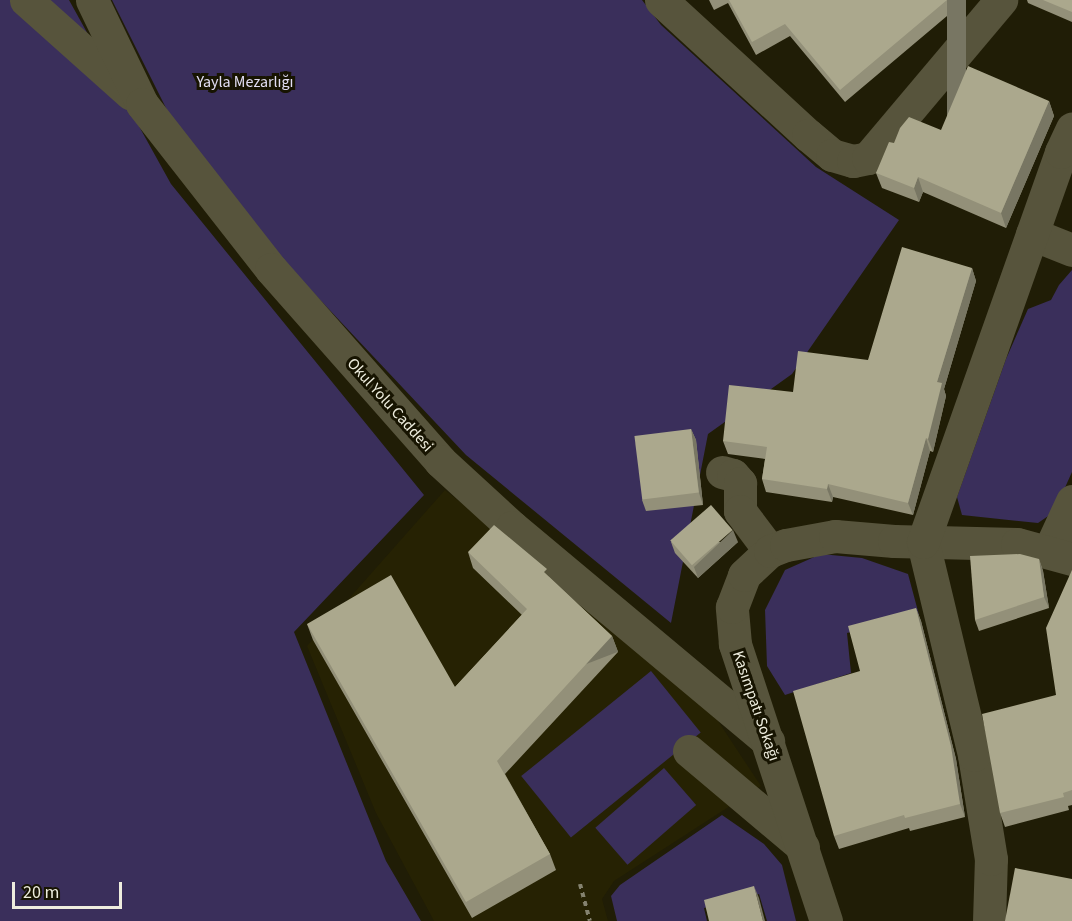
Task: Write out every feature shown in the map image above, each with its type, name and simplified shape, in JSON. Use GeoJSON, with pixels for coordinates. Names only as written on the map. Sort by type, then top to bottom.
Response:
{"type":"FeatureCollection","features":[{"type":"Feature","properties":{"kind":"street"},"geometry":{"type":"LineString","coordinates":[[26,0],[142,104]]}},
{"type":"Feature","properties":{"kind":"street","name":"Okul Yolu Caddesi"},"geometry":{"type":"LineString","coordinates":[[92,0],[142,104],[271,269],[440,461],[512,527],[768,741]]}},
{"type":"Feature","properties":{"kind":"street"},"geometry":{"type":"LineString","coordinates":[[661,0],[808,135],[832,155],[853,161],[868,158],[899,118],[1001,0]]}},
{"type":"Feature","properties":{"kind":"street"},"geometry":{"type":"LineString","coordinates":[[989,921],[991,859],[974,755],[923,542],[1061,152],[1072,128]]}},
{"type":"Feature","properties":{"kind":"street"},"geometry":{"type":"LineString","coordinates":[[1032,234],[1072,250]]}},
{"type":"Feature","properties":{"kind":"street"},"geometry":{"type":"LineString","coordinates":[[722,472],[733,475],[740,483],[740,511],[770,551]]}},
{"type":"Feature","properties":{"kind":"street"},"geometry":{"type":"LineString","coordinates":[[1061,555],[1072,501]]}},
{"type":"Feature","properties":{"kind":"street","name":"Kasımpatı Sokağı"},"geometry":{"type":"LineString","coordinates":[[826,921],[735,644],[732,607],[744,575],[770,551],[786,545],[835,536],[923,542],[1017,544],[1061,555]]}},
{"type":"Feature","properties":{"kind":"street"},"geometry":{"type":"LineString","coordinates":[[689,751],[803,847]]}},
{"type":"Feature","properties":{"kind":"path"},"geometry":{"type":"LineString","coordinates":[[580,884],[590,921]]}},
{"type":"Feature","properties":{"kind":"shaded area"},"geometry":{"type":"Polygon","coordinates":[[[445,490],[682,679],[712,712],[761,786],[614,881],[602,899],[608,921],[434,921],[376,813],[307,646],[445,490]]]}},
{"type":"Feature","properties":{"kind":"green space"},"geometry":{"type":"Polygon","coordinates":[[[0,0],[69,0],[171,184],[424,495],[294,632],[386,861],[421,921],[0,921],[0,0]]]}},
{"type":"Feature","properties":{"kind":"green space","name":"Yayla Mezarlığı"},"geometry":{"type":"Polygon","coordinates":[[[112,0],[642,0],[661,25],[816,167],[899,220],[792,374],[708,434],[671,623],[466,455],[245,220],[188,152],[112,0]]]}},
{"type":"Feature","properties":{"kind":"green space"},"geometry":{"type":"Polygon","coordinates":[[[1072,270],[1072,472],[1054,512],[1038,523],[962,515],[957,497],[1006,359],[1028,309],[1051,300],[1059,285],[1072,270]]]}},
{"type":"Feature","properties":{"kind":"green space"},"geometry":{"type":"Polygon","coordinates":[[[821,554],[862,558],[908,574],[919,615],[847,633],[851,673],[785,695],[767,666],[765,610],[785,570],[821,554]]]}},
{"type":"Feature","properties":{"kind":"green space"},"geometry":{"type":"Polygon","coordinates":[[[651,671],[701,732],[571,837],[521,776],[651,671]]]}},
{"type":"Feature","properties":{"kind":"green space"},"geometry":{"type":"Polygon","coordinates":[[[664,768],[696,805],[627,865],[595,828],[664,768]]]}},
{"type":"Feature","properties":{"kind":"green space"},"geometry":{"type":"Polygon","coordinates":[[[722,815],[764,844],[782,865],[796,921],[767,921],[759,894],[704,908],[707,921],[617,921],[611,896],[620,885],[722,815]]]}},
{"type":"Feature","properties":{"kind":"building"},"geometry":{"type":"Polygon","coordinates":[[[729,0],[947,0],[840,90],[785,24],[752,42],[729,0]]]}},
{"type":"Feature","properties":{"kind":"building"},"geometry":{"type":"Polygon","coordinates":[[[1043,0],[1072,0],[1072,12],[1043,0]]]}},
{"type":"Feature","properties":{"kind":"building"},"geometry":{"type":"Polygon","coordinates":[[[968,66],[1049,101],[1001,213],[918,177],[914,188],[876,173],[889,142],[894,143],[900,128],[909,117],[941,130],[968,66]]]}},
{"type":"Feature","properties":{"kind":"building"},"geometry":{"type":"Polygon","coordinates":[[[902,247],[972,268],[937,382],[942,383],[908,503],[828,484],[827,489],[762,479],[767,447],[723,441],[729,385],[793,392],[798,351],[868,360],[902,247]]]}},
{"type":"Feature","properties":{"kind":"building"},"geometry":{"type":"Polygon","coordinates":[[[691,429],[699,493],[642,499],[634,436],[691,429]]]}},
{"type":"Feature","properties":{"kind":"building"},"geometry":{"type":"Polygon","coordinates":[[[711,505],[733,530],[692,565],[670,540],[711,505]]]}},
{"type":"Feature","properties":{"kind":"building"},"geometry":{"type":"Polygon","coordinates":[[[494,525],[547,569],[544,572],[612,636],[497,761],[550,854],[466,902],[307,624],[391,575],[455,687],[527,609],[468,552],[494,525]]]}},
{"type":"Feature","properties":{"kind":"building"},"geometry":{"type":"Polygon","coordinates":[[[1020,554],[1039,559],[1044,597],[975,620],[970,556],[1020,554]]]}},
{"type":"Feature","properties":{"kind":"building"},"geometry":{"type":"Polygon","coordinates":[[[1072,570],[1072,790],[1063,793],[1064,797],[1000,813],[982,714],[1056,695],[1046,628],[1072,570]]]}},
{"type":"Feature","properties":{"kind":"building"},"geometry":{"type":"Polygon","coordinates":[[[916,608],[951,746],[960,804],[905,818],[904,815],[834,836],[793,691],[860,671],[848,626],[916,608]]]}},
{"type":"Feature","properties":{"kind":"building"},"geometry":{"type":"Polygon","coordinates":[[[1015,868],[1072,879],[1072,921],[1005,921],[1015,868]]]}},
{"type":"Feature","properties":{"kind":"building"},"geometry":{"type":"Polygon","coordinates":[[[754,886],[763,921],[709,921],[704,900],[754,886]]]}}]}
